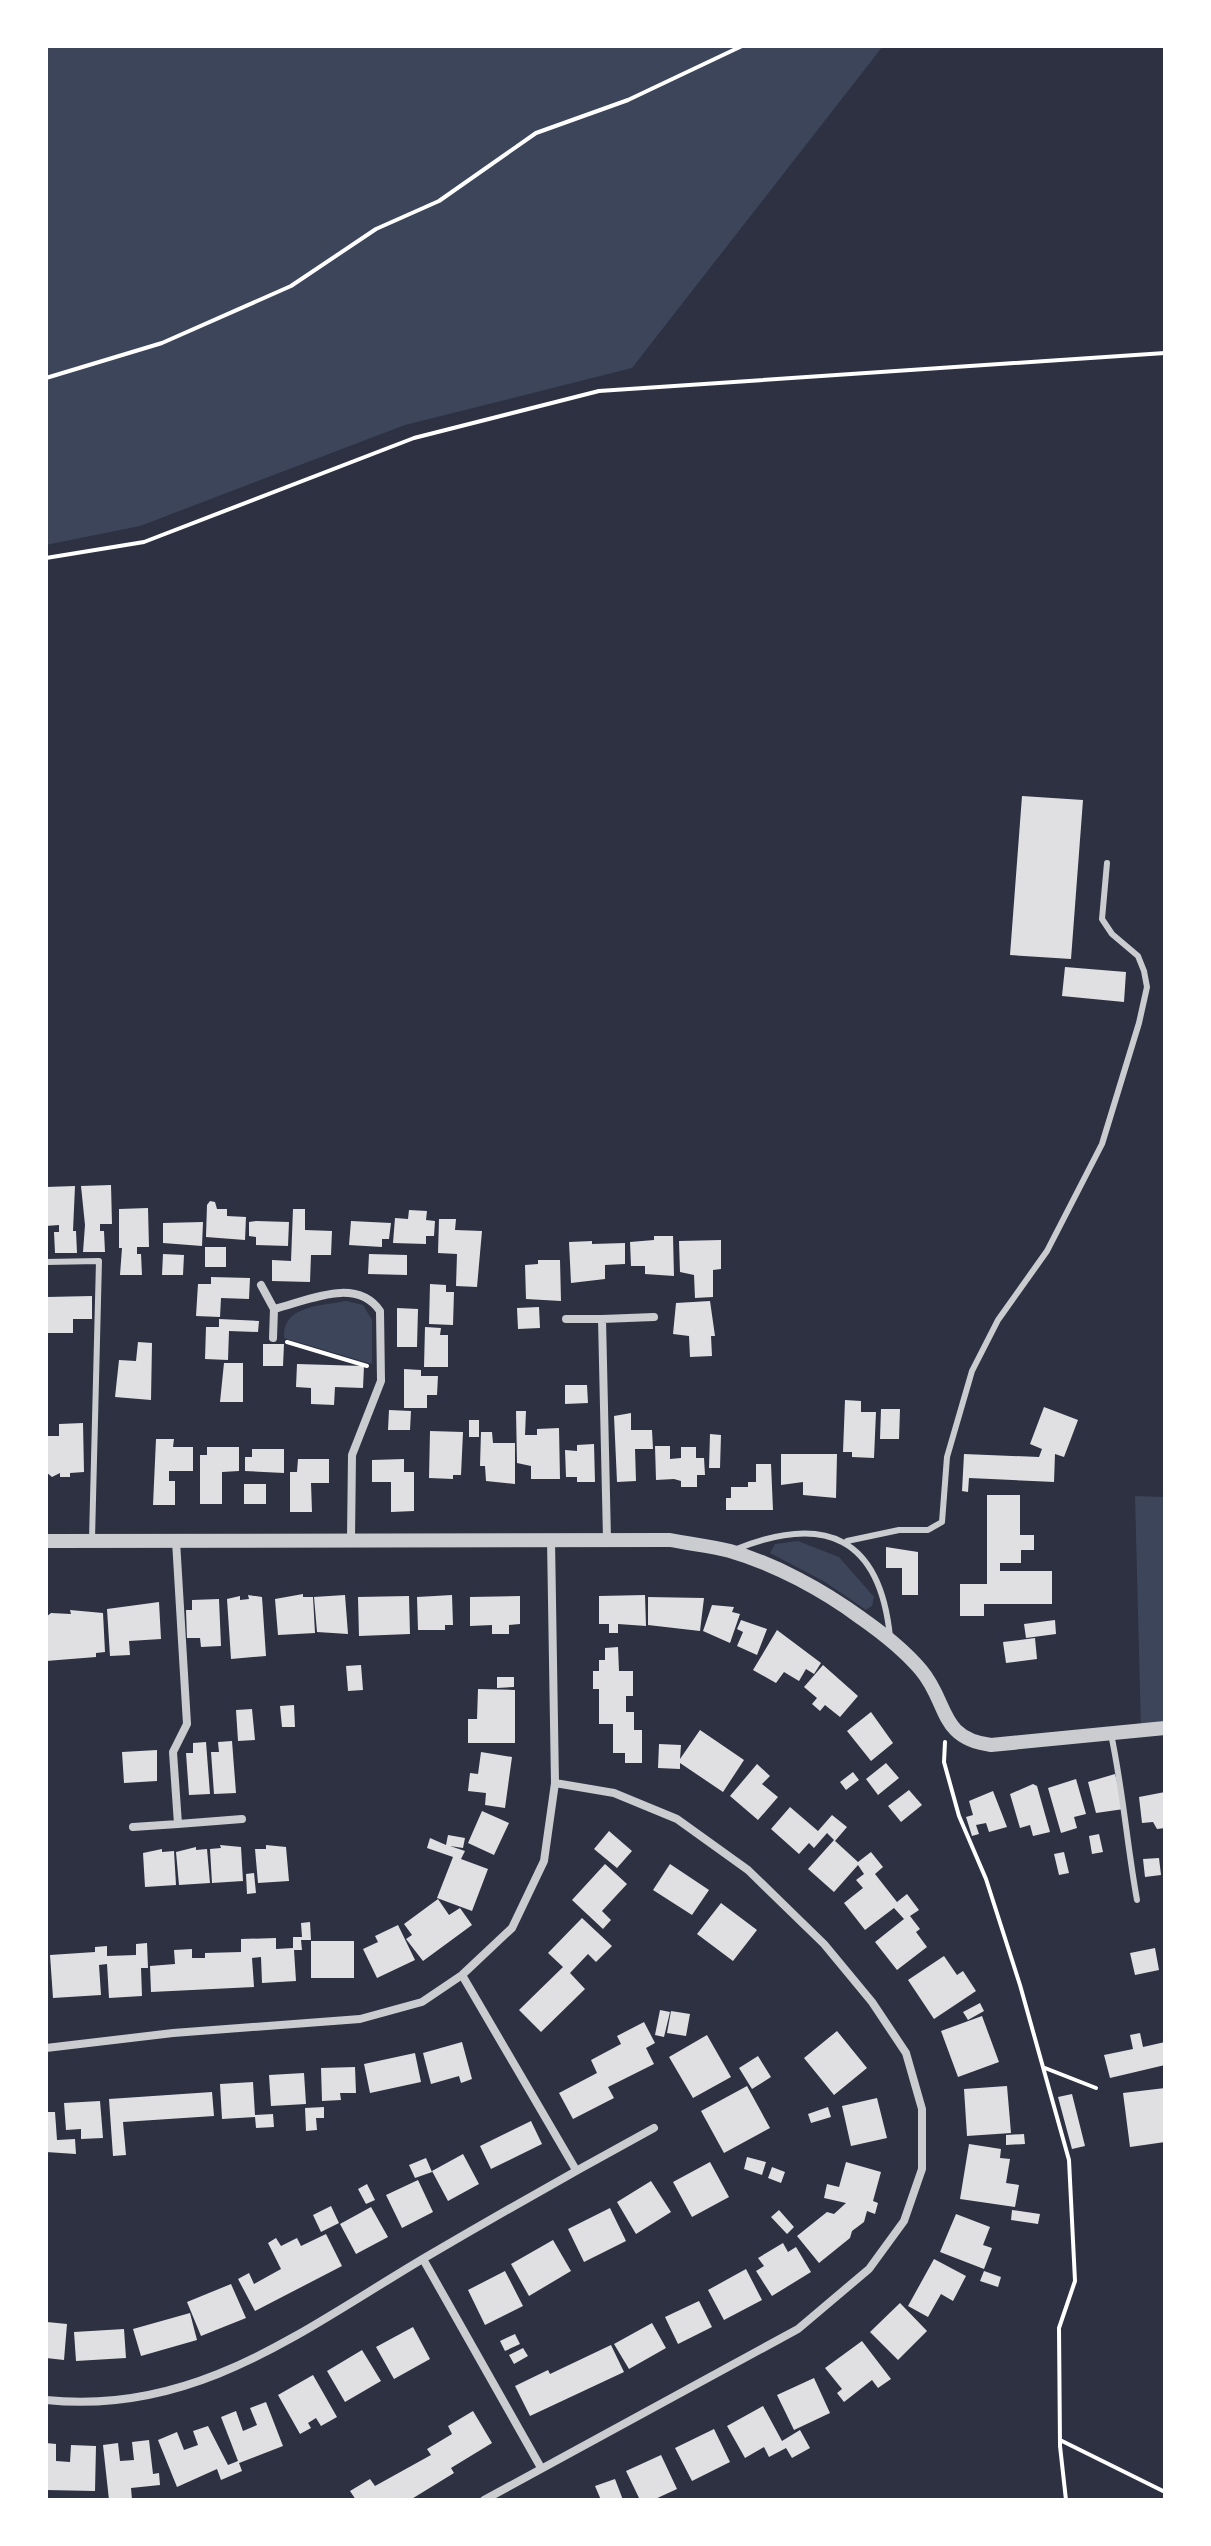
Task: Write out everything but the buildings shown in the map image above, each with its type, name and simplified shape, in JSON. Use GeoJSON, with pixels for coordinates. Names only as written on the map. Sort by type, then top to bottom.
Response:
{"type":"FeatureCollection","features":[{"type":"Feature","properties":{"kind":"street"},"geometry":{"type":"LineString","coordinates":[[261,1285],[274,1309],[273,1338]]}},
{"type":"Feature","properties":{"kind":"street"},"geometry":{"type":"LineString","coordinates":[[274,1309],[348,1291],[366,1296],[380,1311],[381,1381],[352,1455],[351,1539]]}},
{"type":"Feature","properties":{"kind":"street"},"geometry":{"type":"LineString","coordinates":[[566,1319],[654,1317]]}},
{"type":"Feature","properties":{"kind":"street"},"geometry":{"type":"LineString","coordinates":[[602,1319],[607,1539]]}},
{"type":"Feature","properties":{"kind":"street"},"geometry":{"type":"LineString","coordinates":[[46,2048],[173,2033],[360,2019],[422,2002],[462,1975],[512,1928],[544,1861],[555,1783],[551,1539]]}},
{"type":"Feature","properties":{"kind":"street"},"geometry":{"type":"LineString","coordinates":[[46,1541],[670,1540],[731,1551],[798,1580],[861,1618],[920,1669],[952,1727],[963,1738],[991,1745],[1165,1728]]}},
{"type":"Feature","properties":{"kind":"street"},"geometry":{"type":"LineString","coordinates":[[176,1541],[187,1724],[173,1752],[178,1824]]}},
{"type":"Feature","properties":{"kind":"street"},"geometry":{"type":"LineString","coordinates":[[484,2500],[540,2466],[798,2329],[869,2269],[904,2221],[922,2169],[922,2109],[906,2053],[872,2002],[824,1944],[748,1870],[677,1819],[614,1793],[555,1783]]}},
{"type":"Feature","properties":{"kind":"street"},"geometry":{"type":"LineString","coordinates":[[133,1827],[242,1819]]}},
{"type":"Feature","properties":{"kind":"street"},"geometry":{"type":"LineString","coordinates":[[462,1975],[576,2170]]}},
{"type":"Feature","properties":{"kind":"street"},"geometry":{"type":"LineString","coordinates":[[46,2400],[109,2402],[156,2395],[203,2383],[297,2337],[423,2259],[654,2128]]}},
{"type":"Feature","properties":{"kind":"street"},"geometry":{"type":"LineString","coordinates":[[423,2259],[540,2466]]}},
{"type":"Feature","properties":{"kind":"lane"},"geometry":{"type":"LineString","coordinates":[[731,1551],[764,1538],[800,1533],[847,1541],[899,1530],[928,1530],[942,1522],[947,1457],[972,1371],[998,1320],[1047,1251],[1102,1144],[1147,987],[1138,956],[1112,934],[1102,919],[1107,863]]}},
{"type":"Feature","properties":{"kind":"lane"},"geometry":{"type":"LineString","coordinates":[[46,1262],[99,1261],[91,1541]]}},
{"type":"Feature","properties":{"kind":"lane"},"geometry":{"type":"LineString","coordinates":[[847,1541],[872,1568],[887,1606],[891,1643]]}},
{"type":"Feature","properties":{"kind":"lane"},"geometry":{"type":"LineString","coordinates":[[1111,1734],[1126,1804],[1126,1835],[1137,1900]]}},
{"type":"Feature","properties":{"kind":"path"},"geometry":{"type":"LineString","coordinates":[[46,378],[162,343],[291,286],[376,229],[439,201],[536,133],[628,100],[742,46]]}},
{"type":"Feature","properties":{"kind":"path"},"geometry":{"type":"LineString","coordinates":[[46,558],[144,542],[414,438],[599,391],[1165,353]]}},
{"type":"Feature","properties":{"kind":"path"},"geometry":{"type":"LineString","coordinates":[[273,1338],[381,1370]]}},
{"type":"Feature","properties":{"kind":"path"},"geometry":{"type":"LineString","coordinates":[[952,1727],[943,1747],[944,1762],[1015,1969],[1069,2160],[1075,2281],[1059,2328],[1060,2440],[1066,2500]]}},
{"type":"Feature","properties":{"kind":"path"},"geometry":{"type":"LineString","coordinates":[[1043,2066],[1096,2088]]}},
{"type":"Feature","properties":{"kind":"path"},"geometry":{"type":"LineString","coordinates":[[1060,2440],[1165,2492]]}},
{"type":"Feature","properties":{"kind":"shaded area"},"geometry":{"type":"Polygon","coordinates":[[[46,46],[883,46],[632,368],[405,425],[140,526],[46,545],[46,46]]]}},
{"type":"Feature","properties":{"kind":"shaded area"},"geometry":{"type":"Polygon","coordinates":[[[346,1301],[363,1305],[372,1320],[372,1364],[284,1338],[285,1327],[296,1313],[346,1301]]]}},
{"type":"Feature","properties":{"kind":"shaded area"},"geometry":{"type":"Polygon","coordinates":[[[1135,1496],[1165,1497],[1165,1728],[1141,1731],[1135,1496]]]}},
{"type":"Feature","properties":{"kind":"shaded area"},"geometry":{"type":"Polygon","coordinates":[[[798,1541],[839,1557],[874,1597],[872,1606],[866,1610],[825,1582],[770,1553],[775,1544],[798,1541]]]}}]}
